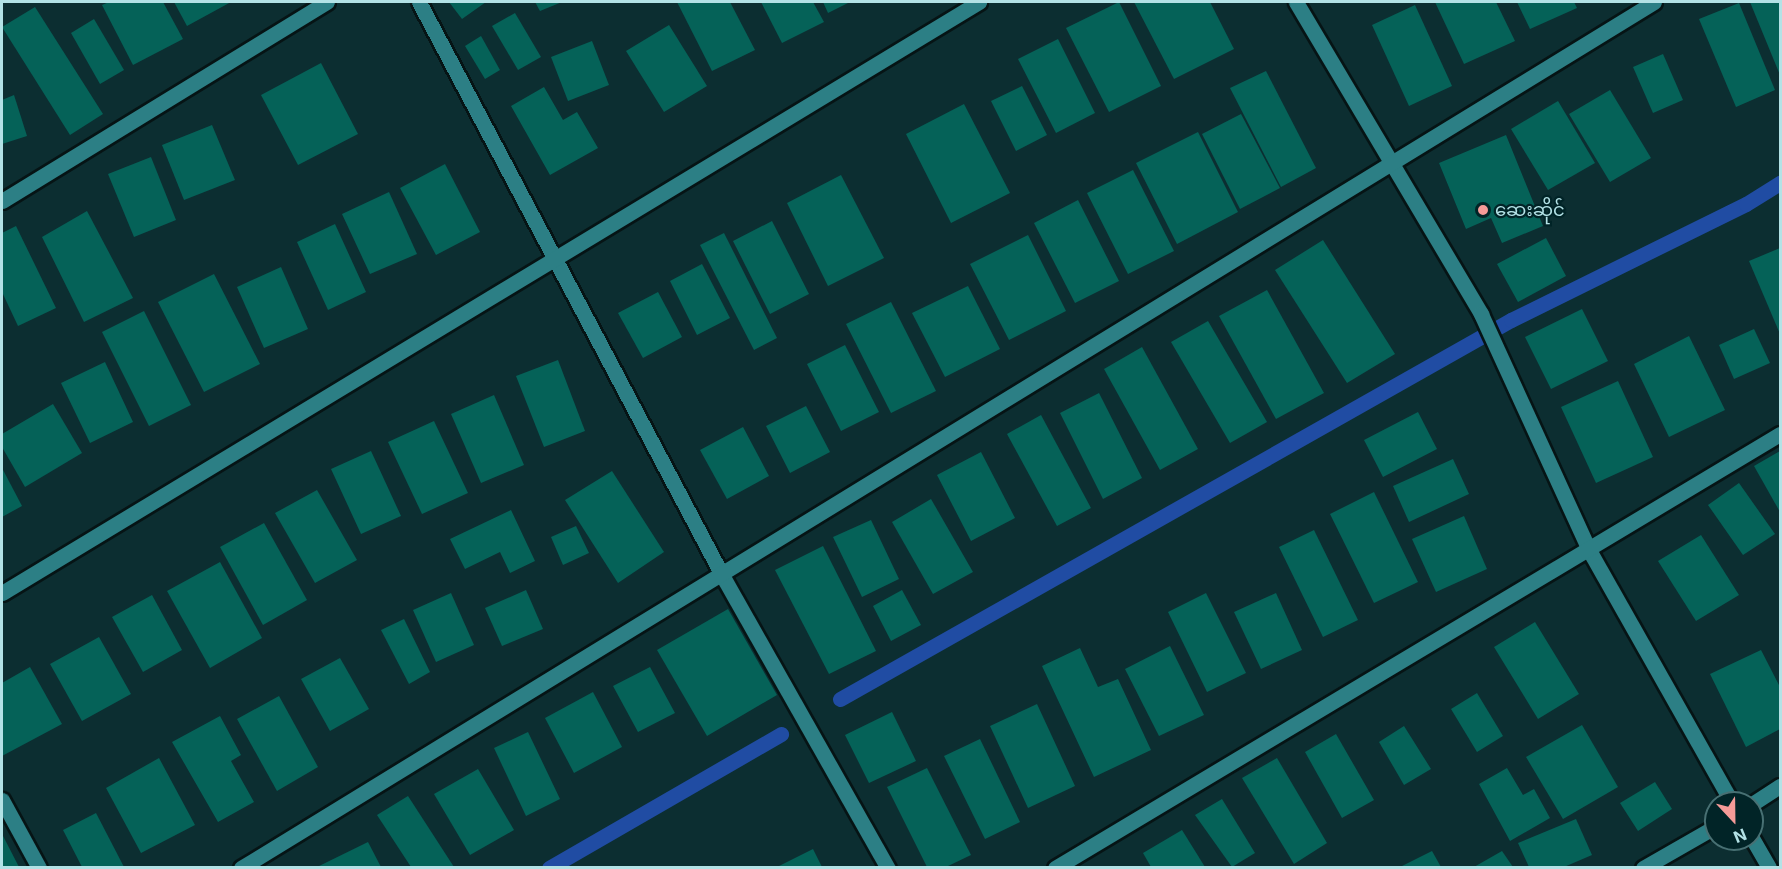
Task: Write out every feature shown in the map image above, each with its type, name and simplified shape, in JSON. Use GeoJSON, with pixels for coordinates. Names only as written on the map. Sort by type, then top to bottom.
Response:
{"type":"FeatureCollection","features":[{"type":"Feature","properties":{"kind":"street"},"geometry":{"type":"LineString","coordinates":[[2,201],[327,2]]}},
{"type":"Feature","properties":{"kind":"street"},"geometry":{"type":"LineString","coordinates":[[418,2],[722,575],[888,867]]}},
{"type":"Feature","properties":{"kind":"street"},"geometry":{"type":"LineString","coordinates":[[2,593],[979,2]]}},
{"type":"Feature","properties":{"kind":"street"},"geometry":{"type":"LineString","coordinates":[[1296,2],[1390,166],[1481,314],[1589,550],[1725,791]]}},
{"type":"Feature","properties":{"kind":"street"},"geometry":{"type":"LineString","coordinates":[[241,867],[722,575],[1654,2]]}},
{"type":"Feature","properties":{"kind":"street"},"geometry":{"type":"LineString","coordinates":[[1055,867],[1780,434]]}},
{"type":"Feature","properties":{"kind":"street"},"geometry":{"type":"LineString","coordinates":[[1764,796],[1780,786]]}},
{"type":"Feature","properties":{"kind":"street"},"geometry":{"type":"LineString","coordinates":[[2,800],[39,867]]}},
{"type":"Feature","properties":{"kind":"street"},"geometry":{"type":"LineString","coordinates":[[1643,867],[1704,833]]}},
{"type":"Feature","properties":{"kind":"street"},"geometry":{"type":"LineString","coordinates":[[1760,851],[1769,867]]}},
{"type":"Feature","properties":{"kind":"building"},"geometry":{"type":"Polygon","coordinates":[[[109,2],[163,2],[183,39],[133,65],[102,5],[109,2]]]}},
{"type":"Feature","properties":{"kind":"building"},"geometry":{"type":"Polygon","coordinates":[[[174,2],[231,2],[187,26],[174,2]]]}},
{"type":"Feature","properties":{"kind":"building"},"geometry":{"type":"Polygon","coordinates":[[[449,2],[486,2],[462,19],[449,2]]]}},
{"type":"Feature","properties":{"kind":"building"},"geometry":{"type":"Polygon","coordinates":[[[535,2],[562,2],[540,11],[535,2]]]}},
{"type":"Feature","properties":{"kind":"building"},"geometry":{"type":"Polygon","coordinates":[[[677,2],[730,2],[755,50],[712,71],[677,2]]]}},
{"type":"Feature","properties":{"kind":"building"},"geometry":{"type":"Polygon","coordinates":[[[761,2],[813,2],[824,22],[782,43],[761,2]]]}},
{"type":"Feature","properties":{"kind":"building"},"geometry":{"type":"Polygon","coordinates":[[[823,2],[850,2],[828,13],[823,2]]]}},
{"type":"Feature","properties":{"kind":"building"},"geometry":{"type":"Polygon","coordinates":[[[1119,2],[1161,86],[1109,112],[1066,28],[1119,2]]]}},
{"type":"Feature","properties":{"kind":"building"},"geometry":{"type":"Polygon","coordinates":[[[1134,2],[1210,2],[1234,49],[1174,79],[1134,2]]]}},
{"type":"Feature","properties":{"kind":"building"},"geometry":{"type":"Polygon","coordinates":[[[1435,2],[1496,2],[1515,41],[1464,64],[1435,2]]]}},
{"type":"Feature","properties":{"kind":"building"},"geometry":{"type":"Polygon","coordinates":[[[1517,2],[1574,2],[1577,8],[1530,29],[1517,2]]]}},
{"type":"Feature","properties":{"kind":"building"},"geometry":{"type":"Polygon","coordinates":[[[1750,2],[1780,2],[1780,75],[1750,2]]]}},
{"type":"Feature","properties":{"kind":"building"},"geometry":{"type":"Polygon","coordinates":[[[1739,3],[1775,90],[1736,107],[1699,19],[1739,3]]]}},
{"type":"Feature","properties":{"kind":"building"},"geometry":{"type":"Polygon","coordinates":[[[1415,5],[1452,86],[1409,106],[1372,25],[1415,5]]]}},
{"type":"Feature","properties":{"kind":"building"},"geometry":{"type":"Polygon","coordinates":[[[35,7],[103,114],[70,135],[2,27],[35,7]]]}},
{"type":"Feature","properties":{"kind":"building"},"geometry":{"type":"Polygon","coordinates":[[[515,13],[541,57],[518,70],[492,26],[515,13]]]}},
{"type":"Feature","properties":{"kind":"building"},"geometry":{"type":"Polygon","coordinates":[[[94,19],[124,70],[100,84],[71,33],[94,19]]]}},
{"type":"Feature","properties":{"kind":"building"},"geometry":{"type":"Polygon","coordinates":[[[669,25],[707,86],[664,112],[626,51],[669,25]]]}},
{"type":"Feature","properties":{"kind":"building"},"geometry":{"type":"Polygon","coordinates":[[[481,36],[500,70],[485,79],[465,46],[481,36]]]}},
{"type":"Feature","properties":{"kind":"building"},"geometry":{"type":"Polygon","coordinates":[[[1058,39],[1095,113],[1056,133],[1018,59],[1058,39]]]}},
{"type":"Feature","properties":{"kind":"building"},"geometry":{"type":"Polygon","coordinates":[[[592,41],[609,85],[568,101],[551,57],[592,41]]]}},
{"type":"Feature","properties":{"kind":"building"},"geometry":{"type":"Polygon","coordinates":[[[1663,54],[1683,100],[1653,113],[1633,67],[1663,54]]]}},
{"type":"Feature","properties":{"kind":"building"},"geometry":{"type":"Polygon","coordinates":[[[321,63],[358,134],[298,165],[261,95],[321,63]]]}},
{"type":"Feature","properties":{"kind":"building"},"geometry":{"type":"Polygon","coordinates":[[[1266,71],[1316,168],[1281,187],[1230,88],[1266,71]]]}},
{"type":"Feature","properties":{"kind":"building"},"geometry":{"type":"Polygon","coordinates":[[[1022,86],[1047,135],[1016,151],[991,101],[1022,86]]]}},
{"type":"Feature","properties":{"kind":"building"},"geometry":{"type":"Polygon","coordinates":[[[544,87],[563,120],[577,112],[598,148],[550,175],[511,106],[544,87]]]}},
{"type":"Feature","properties":{"kind":"building"},"geometry":{"type":"Polygon","coordinates":[[[1610,90],[1651,158],[1610,182],[1569,114],[1610,90]]]}},
{"type":"Feature","properties":{"kind":"building"},"geometry":{"type":"Polygon","coordinates":[[[14,95],[27,136],[2,144],[2,100],[14,95]]]}},
{"type":"Feature","properties":{"kind":"building"},"geometry":{"type":"Polygon","coordinates":[[[1558,101],[1595,163],[1548,190],[1511,129],[1558,101]]]}},
{"type":"Feature","properties":{"kind":"building"},"geometry":{"type":"Polygon","coordinates":[[[964,104],[1010,193],[951,223],[906,134],[964,104]]]}},
{"type":"Feature","properties":{"kind":"building"},"geometry":{"type":"Polygon","coordinates":[[[1241,114],[1280,188],[1240,209],[1202,134],[1241,114]]]}},
{"type":"Feature","properties":{"kind":"building"},"geometry":{"type":"Polygon","coordinates":[[[212,125],[235,180],[184,200],[162,145],[212,125]]]}},
{"type":"Feature","properties":{"kind":"building"},"geometry":{"type":"Polygon","coordinates":[[[1198,132],[1238,212],[1177,244],[1136,163],[1198,132]]]}},
{"type":"Feature","properties":{"kind":"building"},"geometry":{"type":"Polygon","coordinates":[[[1506,135],[1543,226],[1502,243],[1491,218],[1466,229],[1439,163],[1506,135]]]}},
{"type":"Feature","properties":{"kind":"building"},"geometry":{"type":"Polygon","coordinates":[[[151,157],[176,220],[134,237],[108,174],[151,157]]]}},
{"type":"Feature","properties":{"kind":"building"},"geometry":{"type":"Polygon","coordinates":[[[445,164],[480,232],[436,255],[400,188],[445,164]]]}},
{"type":"Feature","properties":{"kind":"building"},"geometry":{"type":"Polygon","coordinates":[[[1133,170],[1174,251],[1128,274],[1087,193],[1133,170]]]}},
{"type":"Feature","properties":{"kind":"building"},"geometry":{"type":"Polygon","coordinates":[[[841,175],[884,258],[828,286],[787,203],[841,175]]]}},
{"type":"Feature","properties":{"kind":"building"},"geometry":{"type":"Polygon","coordinates":[[[389,192],[417,254],[370,274],[342,214],[389,192]]]}},
{"type":"Feature","properties":{"kind":"building"},"geometry":{"type":"Polygon","coordinates":[[[1078,200],[1119,281],[1075,303],[1034,223],[1078,200]]]}},
{"type":"Feature","properties":{"kind":"building"},"geometry":{"type":"Polygon","coordinates":[[[87,211],[133,298],[84,322],[42,237],[87,211]]]}},
{"type":"Feature","properties":{"kind":"building"},"geometry":{"type":"Polygon","coordinates":[[[772,221],[809,294],[770,314],[733,241],[772,221]]]}},
{"type":"Feature","properties":{"kind":"building"},"geometry":{"type":"Polygon","coordinates":[[[335,224],[366,292],[328,310],[297,242],[335,224]]]}},
{"type":"Feature","properties":{"kind":"building"},"geometry":{"type":"Polygon","coordinates":[[[16,226],[56,308],[18,326],[2,292],[2,233],[16,226]]]}},
{"type":"Feature","properties":{"kind":"building"},"geometry":{"type":"Polygon","coordinates":[[[724,233],[777,338],[754,350],[700,245],[724,233]]]}},
{"type":"Feature","properties":{"kind":"building"},"geometry":{"type":"Polygon","coordinates":[[[1028,235],[1066,311],[1009,340],[970,264],[1028,235]]]}},
{"type":"Feature","properties":{"kind":"building"},"geometry":{"type":"Polygon","coordinates":[[[1546,238],[1566,276],[1518,302],[1497,264],[1546,238]]]}},
{"type":"Feature","properties":{"kind":"building"},"geometry":{"type":"Polygon","coordinates":[[[1323,240],[1395,354],[1347,383],[1275,270],[1323,240]]]}},
{"type":"Feature","properties":{"kind":"building"},"geometry":{"type":"Polygon","coordinates":[[[1780,248],[1780,334],[1749,261],[1780,248]]]}},
{"type":"Feature","properties":{"kind":"building"},"geometry":{"type":"Polygon","coordinates":[[[702,264],[730,318],[697,335],[670,281],[702,264]]]}},
{"type":"Feature","properties":{"kind":"building"},"geometry":{"type":"Polygon","coordinates":[[[281,267],[308,329],[264,348],[237,287],[281,267]]]}},
{"type":"Feature","properties":{"kind":"building"},"geometry":{"type":"Polygon","coordinates":[[[214,274],[260,364],[204,392],[158,302],[214,274]]]}},
{"type":"Feature","properties":{"kind":"building"},"geometry":{"type":"Polygon","coordinates":[[[968,286],[1000,349],[945,377],[912,313],[968,286]]]}},
{"type":"Feature","properties":{"kind":"building"},"geometry":{"type":"Polygon","coordinates":[[[1267,290],[1324,393],[1276,419],[1219,316],[1267,290]]]}},
{"type":"Feature","properties":{"kind":"building"},"geometry":{"type":"Polygon","coordinates":[[[658,292],[682,337],[643,358],[618,313],[658,292]]]}},
{"type":"Feature","properties":{"kind":"building"},"geometry":{"type":"Polygon","coordinates":[[[891,302],[936,391],[891,413],[846,324],[891,302]]]}},
{"type":"Feature","properties":{"kind":"building"},"geometry":{"type":"Polygon","coordinates":[[[1582,309],[1608,361],[1551,389],[1525,337],[1582,309]]]}},
{"type":"Feature","properties":{"kind":"building"},"geometry":{"type":"Polygon","coordinates":[[[144,311],[191,405],[149,426],[102,332],[144,311]]]}},
{"type":"Feature","properties":{"kind":"building"},"geometry":{"type":"Polygon","coordinates":[[[1208,321],[1267,422],[1230,443],[1171,342],[1208,321]]]}},
{"type":"Feature","properties":{"kind":"building"},"geometry":{"type":"Polygon","coordinates":[[[1754,329],[1770,363],[1734,379],[1719,345],[1754,329]]]}},
{"type":"Feature","properties":{"kind":"building"},"geometry":{"type":"Polygon","coordinates":[[[1689,336],[1725,410],[1669,437],[1634,364],[1689,336]]]}},
{"type":"Feature","properties":{"kind":"building"},"geometry":{"type":"Polygon","coordinates":[[[845,345],[879,412],[841,431],[807,364],[845,345]]]}},
{"type":"Feature","properties":{"kind":"building"},"geometry":{"type":"Polygon","coordinates":[[[1142,347],[1198,449],[1160,470],[1104,369],[1142,347]]]}},
{"type":"Feature","properties":{"kind":"building"},"geometry":{"type":"Polygon","coordinates":[[[558,360],[585,431],[544,447],[516,376],[558,360]]]}},
{"type":"Feature","properties":{"kind":"building"},"geometry":{"type":"Polygon","coordinates":[[[105,362],[133,422],[90,443],[61,383],[105,362]]]}},
{"type":"Feature","properties":{"kind":"building"},"geometry":{"type":"Polygon","coordinates":[[[1618,381],[1653,457],[1596,483],[1561,407],[1618,381]]]}},
{"type":"Feature","properties":{"kind":"building"},"geometry":{"type":"Polygon","coordinates":[[[1099,393],[1142,478],[1103,499],[1060,413],[1099,393]]]}},
{"type":"Feature","properties":{"kind":"building"},"geometry":{"type":"Polygon","coordinates":[[[494,395],[524,465],[481,483],[451,414],[494,395]]]}},
{"type":"Feature","properties":{"kind":"building"},"geometry":{"type":"Polygon","coordinates":[[[53,404],[82,453],[25,487],[2,447],[2,434],[53,404]]]}},
{"type":"Feature","properties":{"kind":"building"},"geometry":{"type":"Polygon","coordinates":[[[806,406],[830,452],[790,473],[766,426],[806,406]]]}},
{"type":"Feature","properties":{"kind":"building"},"geometry":{"type":"Polygon","coordinates":[[[1418,412],[1437,449],[1383,477],[1364,440],[1418,412]]]}},
{"type":"Feature","properties":{"kind":"building"},"geometry":{"type":"Polygon","coordinates":[[[1041,415],[1091,508],[1057,526],[1007,434],[1041,415]]]}},
{"type":"Feature","properties":{"kind":"building"},"geometry":{"type":"Polygon","coordinates":[[[434,421],[468,493],[422,514],[388,442],[434,421]]]}},
{"type":"Feature","properties":{"kind":"building"},"geometry":{"type":"Polygon","coordinates":[[[743,427],[769,476],[727,499],[700,450],[743,427]]]}},
{"type":"Feature","properties":{"kind":"building"},"geometry":{"type":"Polygon","coordinates":[[[371,451],[401,516],[361,534],[331,469],[371,451]]]}},
{"type":"Feature","properties":{"kind":"building"},"geometry":{"type":"Polygon","coordinates":[[[1780,451],[1780,512],[1754,466],[1780,451]]]}},
{"type":"Feature","properties":{"kind":"building"},"geometry":{"type":"Polygon","coordinates":[[[981,452],[1015,518],[971,541],[937,475],[981,452]]]}},
{"type":"Feature","properties":{"kind":"building"},"geometry":{"type":"Polygon","coordinates":[[[1453,459],[1469,494],[1409,522],[1393,486],[1453,459]]]}},
{"type":"Feature","properties":{"kind":"building"},"geometry":{"type":"Polygon","coordinates":[[[2,468],[22,506],[2,517],[2,468]]]}},
{"type":"Feature","properties":{"kind":"building"},"geometry":{"type":"Polygon","coordinates":[[[612,471],[664,552],[618,583],[565,500],[612,471]]]}},
{"type":"Feature","properties":{"kind":"building"},"geometry":{"type":"Polygon","coordinates":[[[1739,483],[1775,534],[1743,555],[1708,505],[1739,483]]]}},
{"type":"Feature","properties":{"kind":"building"},"geometry":{"type":"Polygon","coordinates":[[[317,490],[357,560],[315,583],[275,513],[317,490]]]}},
{"type":"Feature","properties":{"kind":"building"},"geometry":{"type":"Polygon","coordinates":[[[1374,492],[1418,582],[1374,603],[1330,514],[1374,492]]]}},
{"type":"Feature","properties":{"kind":"building"},"geometry":{"type":"Polygon","coordinates":[[[931,499],[973,572],[933,594],[892,522],[931,499]]]}},
{"type":"Feature","properties":{"kind":"building"},"geometry":{"type":"Polygon","coordinates":[[[511,510],[535,561],[510,573],[500,552],[465,569],[450,539],[511,510]]]}},
{"type":"Feature","properties":{"kind":"building"},"geometry":{"type":"Polygon","coordinates":[[[1464,516],[1487,569],[1436,592],[1412,539],[1464,516]]]}},
{"type":"Feature","properties":{"kind":"building"},"geometry":{"type":"Polygon","coordinates":[[[871,520],[899,579],[862,597],[833,537],[871,520]]]}},
{"type":"Feature","properties":{"kind":"building"},"geometry":{"type":"Polygon","coordinates":[[[264,523],[307,600],[263,625],[220,547],[264,523]]]}},
{"type":"Feature","properties":{"kind":"building"},"geometry":{"type":"Polygon","coordinates":[[[576,526],[589,553],[563,565],[551,537],[576,526]]]}},
{"type":"Feature","properties":{"kind":"building"},"geometry":{"type":"Polygon","coordinates":[[[1314,530],[1358,620],[1323,637],[1279,547],[1314,530]]]}},
{"type":"Feature","properties":{"kind":"building"},"geometry":{"type":"Polygon","coordinates":[[[1701,535],[1739,595],[1696,621],[1658,561],[1701,535]]]}},
{"type":"Feature","properties":{"kind":"building"},"geometry":{"type":"Polygon","coordinates":[[[823,546],[876,651],[829,674],[775,570],[823,546]]]}},
{"type":"Feature","properties":{"kind":"building"},"geometry":{"type":"Polygon","coordinates":[[[220,562],[262,638],[210,668],[167,591],[220,562]]]}},
{"type":"Feature","properties":{"kind":"building"},"geometry":{"type":"Polygon","coordinates":[[[526,590],[543,629],[502,646],[485,608],[526,590]]]}},
{"type":"Feature","properties":{"kind":"building"},"geometry":{"type":"Polygon","coordinates":[[[902,590],[921,625],[891,641],[873,606],[902,590]]]}},
{"type":"Feature","properties":{"kind":"building"},"geometry":{"type":"Polygon","coordinates":[[[451,593],[474,645],[436,662],[413,610],[451,593]]]}},
{"type":"Feature","properties":{"kind":"building"},"geometry":{"type":"Polygon","coordinates":[[[1206,593],[1246,673],[1207,692],[1168,612],[1206,593]]]}},
{"type":"Feature","properties":{"kind":"building"},"geometry":{"type":"Polygon","coordinates":[[[1276,593],[1302,650],[1261,669],[1234,612],[1276,593]]]}},
{"type":"Feature","properties":{"kind":"building"},"geometry":{"type":"Polygon","coordinates":[[[152,595],[182,650],[143,672],[112,617],[152,595]]]}},
{"type":"Feature","properties":{"kind":"building"},"geometry":{"type":"Polygon","coordinates":[[[728,609],[777,695],[707,736],[657,650],[728,609]]]}},
{"type":"Feature","properties":{"kind":"building"},"geometry":{"type":"Polygon","coordinates":[[[404,619],[430,672],[409,684],[381,630],[404,619]]]}},
{"type":"Feature","properties":{"kind":"building"},"geometry":{"type":"Polygon","coordinates":[[[1535,622],[1579,694],[1538,719],[1494,647],[1535,622]]]}},
{"type":"Feature","properties":{"kind":"building"},"geometry":{"type":"Polygon","coordinates":[[[99,637],[131,694],[82,721],[50,664],[99,637]]]}},
{"type":"Feature","properties":{"kind":"building"},"geometry":{"type":"Polygon","coordinates":[[[1170,646],[1204,715],[1159,736],[1125,669],[1170,646]]]}},
{"type":"Feature","properties":{"kind":"building"},"geometry":{"type":"Polygon","coordinates":[[[1080,648],[1098,687],[1118,679],[1151,750],[1094,777],[1042,666],[1080,648]]]}},
{"type":"Feature","properties":{"kind":"building"},"geometry":{"type":"Polygon","coordinates":[[[1761,650],[1780,687],[1780,729],[1746,747],[1710,674],[1761,650]]]}},
{"type":"Feature","properties":{"kind":"building"},"geometry":{"type":"Polygon","coordinates":[[[340,658],[369,709],[330,731],[301,679],[340,658]]]}},
{"type":"Feature","properties":{"kind":"building"},"geometry":{"type":"Polygon","coordinates":[[[30,667],[62,724],[2,756],[2,683],[30,667]]]}},
{"type":"Feature","properties":{"kind":"building"},"geometry":{"type":"Polygon","coordinates":[[[650,667],[675,713],[638,732],[613,686],[650,667]]]}},
{"type":"Feature","properties":{"kind":"building"},"geometry":{"type":"Polygon","coordinates":[[[593,692],[622,747],[574,773],[545,718],[593,692]]]}},
{"type":"Feature","properties":{"kind":"building"},"geometry":{"type":"Polygon","coordinates":[[[1477,693],[1503,736],[1477,752],[1451,709],[1477,693]]]}},
{"type":"Feature","properties":{"kind":"building"},"geometry":{"type":"Polygon","coordinates":[[[279,696],[318,767],[277,791],[237,719],[279,696]]]}},
{"type":"Feature","properties":{"kind":"building"},"geometry":{"type":"Polygon","coordinates":[[[1037,704],[1075,786],[1028,808],[990,726],[1037,704]]]}},
{"type":"Feature","properties":{"kind":"building"},"geometry":{"type":"Polygon","coordinates":[[[892,712],[916,761],[869,783],[845,735],[892,712]]]}},
{"type":"Feature","properties":{"kind":"building"},"geometry":{"type":"Polygon","coordinates":[[[220,716],[241,755],[231,761],[254,802],[218,822],[172,742],[220,716]]]}},
{"type":"Feature","properties":{"kind":"building"},"geometry":{"type":"Polygon","coordinates":[[[1582,725],[1618,787],[1563,819],[1526,757],[1582,725]]]}},
{"type":"Feature","properties":{"kind":"building"},"geometry":{"type":"Polygon","coordinates":[[[1404,726],[1431,769],[1404,785],[1379,742],[1404,726]]]}},
{"type":"Feature","properties":{"kind":"building"},"geometry":{"type":"Polygon","coordinates":[[[528,732],[560,799],[526,816],[494,748],[528,732]]]}},
{"type":"Feature","properties":{"kind":"building"},"geometry":{"type":"Polygon","coordinates":[[[1336,734],[1374,800],[1342,818],[1305,752],[1336,734]]]}},
{"type":"Feature","properties":{"kind":"building"},"geometry":{"type":"Polygon","coordinates":[[[980,739],[1020,822],[985,839],[944,756],[980,739]]]}},
{"type":"Feature","properties":{"kind":"building"},"geometry":{"type":"Polygon","coordinates":[[[159,758],[195,825],[141,853],[106,788],[159,758]]]}},
{"type":"Feature","properties":{"kind":"building"},"geometry":{"type":"Polygon","coordinates":[[[1277,758],[1327,843],[1294,864],[1242,778],[1277,758]]]}},
{"type":"Feature","properties":{"kind":"building"},"geometry":{"type":"Polygon","coordinates":[[[927,768],[971,855],[946,867],[927,867],[887,787],[927,768]]]}},
{"type":"Feature","properties":{"kind":"building"},"geometry":{"type":"Polygon","coordinates":[[[1507,768],[1523,795],[1534,789],[1550,818],[1510,841],[1479,784],[1507,768]]]}},
{"type":"Feature","properties":{"kind":"building"},"geometry":{"type":"Polygon","coordinates":[[[478,769],[514,830],[470,855],[434,794],[478,769]]]}},
{"type":"Feature","properties":{"kind":"building"},"geometry":{"type":"Polygon","coordinates":[[[1655,782],[1672,809],[1638,831],[1620,803],[1655,782]]]}},
{"type":"Feature","properties":{"kind":"building"},"geometry":{"type":"Polygon","coordinates":[[[408,796],[454,867],[411,867],[377,815],[408,796]]]}},
{"type":"Feature","properties":{"kind":"building"},"geometry":{"type":"Polygon","coordinates":[[[1222,799],[1255,853],[1232,867],[1195,815],[1222,799]]]}},
{"type":"Feature","properties":{"kind":"building"},"geometry":{"type":"Polygon","coordinates":[[[96,813],[124,867],[82,867],[63,830],[96,813]]]}},
{"type":"Feature","properties":{"kind":"building"},"geometry":{"type":"Polygon","coordinates":[[[1576,819],[1592,855],[1564,867],[1529,867],[1518,843],[1576,819]]]}},
{"type":"Feature","properties":{"kind":"building"},"geometry":{"type":"Polygon","coordinates":[[[1182,830],[1205,867],[1151,867],[1143,853],[1182,830]]]}},
{"type":"Feature","properties":{"kind":"building"},"geometry":{"type":"Polygon","coordinates":[[[2,834],[19,867],[2,867],[2,834]]]}},
{"type":"Feature","properties":{"kind":"building"},"geometry":{"type":"Polygon","coordinates":[[[368,842],[381,867],[317,867],[368,842]]]}},
{"type":"Feature","properties":{"kind":"building"},"geometry":{"type":"Polygon","coordinates":[[[813,849],[822,867],[777,867],[813,849]]]}},
{"type":"Feature","properties":{"kind":"building"},"geometry":{"type":"Polygon","coordinates":[[[1432,851],[1441,867],[1400,867],[1432,851]]]}},
{"type":"Feature","properties":{"kind":"building"},"geometry":{"type":"Polygon","coordinates":[[[1502,851],[1513,867],[1474,867],[1502,851]]]}},
{"type":"Feature","properties":{"kind":"waterway"},"geometry":{"type":"LineString","coordinates":[[840,699],[1511,320],[1746,204],[1780,183]]}},
{"type":"Feature","properties":{"kind":"waterway"},"geometry":{"type":"LineString","coordinates":[[549,868],[781,734]]}},
{"type":"Feature","properties":{"kind":"place","name":"ဆေးဆိုင်"},"geometry":{"type":"Point","coordinates":[1483,210]}}]}
